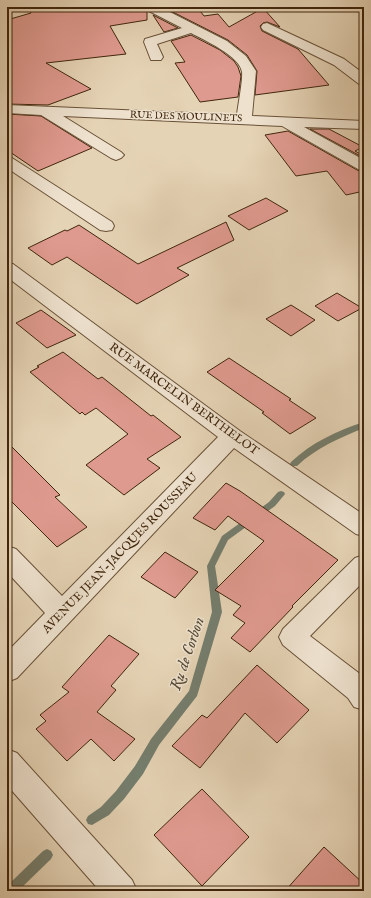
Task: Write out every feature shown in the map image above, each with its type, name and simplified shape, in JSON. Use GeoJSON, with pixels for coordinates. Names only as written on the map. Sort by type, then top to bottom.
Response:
{"type":"FeatureCollection","features":[{"type":"Feature","properties":{"kind":"street"},"geometry":{"type":"LineString","coordinates":[[151,7],[222,44],[241,59],[249,71],[244,119]]}},
{"type":"Feature","properties":{"kind":"street"},"geometry":{"type":"LineString","coordinates":[[267,27],[339,62],[364,81]]}},
{"type":"Feature","properties":{"kind":"street"},"geometry":{"type":"LineString","coordinates":[[156,57],[150,42],[191,29]]}},
{"type":"Feature","properties":{"kind":"street","name":"RUE DES MOULINETS"},"geometry":{"type":"LineString","coordinates":[[7,109],[364,125]]}},
{"type":"Feature","properties":{"kind":"street"},"geometry":{"type":"LineString","coordinates":[[44,111],[116,156]]}},
{"type":"Feature","properties":{"kind":"street"},"geometry":{"type":"LineString","coordinates":[[286,122],[364,166]]}},
{"type":"Feature","properties":{"kind":"street"},"geometry":{"type":"LineString","coordinates":[[7,161],[106,226]]}},
{"type":"Feature","properties":{"kind":"street","name":"RUE MARCELIN BERTHELOT"},"geometry":{"type":"LineString","coordinates":[[11,275],[232,436],[364,527]]}},
{"type":"Feature","properties":{"kind":"street","name":"AVENUE JEAN-JACQUES ROUSSEAU"},"geometry":{"type":"LineString","coordinates":[[7,670],[232,436]]}},
{"type":"Feature","properties":{"kind":"street"},"geometry":{"type":"LineString","coordinates":[[7,556],[62,612]]}},
{"type":"Feature","properties":{"kind":"street"},"geometry":{"type":"LineString","coordinates":[[364,565],[292,637],[358,689],[364,698]]}},
{"type":"Feature","properties":{"kind":"street"},"geometry":{"type":"LineString","coordinates":[[7,763],[121,891]]}},
{"type":"Feature","properties":{"kind":"building"},"geometry":{"type":"Polygon","coordinates":[[[28,7],[144,7],[147,12],[147,20],[110,26],[126,54],[46,63],[91,89],[48,105],[7,104],[7,20],[31,13],[28,7]]]}},
{"type":"Feature","properties":{"kind":"building"},"geometry":{"type":"Polygon","coordinates":[[[163,7],[197,7],[204,16],[218,14],[229,27],[263,8],[280,27],[267,22],[260,26],[262,31],[298,49],[329,85],[255,95],[257,71],[247,55],[228,40],[163,7]]]}},
{"type":"Feature","properties":{"kind":"building"},"geometry":{"type":"Polygon","coordinates":[[[153,15],[178,28],[164,32],[153,15]]]}},
{"type":"Feature","properties":{"kind":"building"},"geometry":{"type":"Polygon","coordinates":[[[191,35],[220,50],[234,61],[241,76],[238,97],[200,102],[175,63],[185,62],[171,41],[191,35]]]}},
{"type":"Feature","properties":{"kind":"building"},"geometry":{"type":"Polygon","coordinates":[[[7,114],[41,116],[92,148],[38,171],[7,150],[7,114]]]}},
{"type":"Feature","properties":{"kind":"building"},"geometry":{"type":"Polygon","coordinates":[[[310,129],[329,129],[363,147],[355,151],[364,156],[364,158],[310,129]]]}},
{"type":"Feature","properties":{"kind":"building"},"geometry":{"type":"Polygon","coordinates":[[[288,131],[357,170],[364,172],[364,191],[346,195],[327,171],[296,176],[265,135],[288,131]]]}},
{"type":"Feature","properties":{"kind":"building"},"geometry":{"type":"Polygon","coordinates":[[[266,198],[288,211],[249,230],[228,216],[266,198]]]}},
{"type":"Feature","properties":{"kind":"building"},"geometry":{"type":"Polygon","coordinates":[[[226,222],[234,240],[177,268],[189,275],[137,304],[67,257],[52,265],[28,248],[79,225],[138,264],[226,222]]]}},
{"type":"Feature","properties":{"kind":"building"},"geometry":{"type":"Polygon","coordinates":[[[337,293],[362,308],[338,321],[315,306],[337,293]]]}},
{"type":"Feature","properties":{"kind":"building"},"geometry":{"type":"Polygon","coordinates":[[[291,305],[315,320],[291,336],[266,319],[291,305]]]}},
{"type":"Feature","properties":{"kind":"building"},"geometry":{"type":"Polygon","coordinates":[[[41,310],[76,335],[47,348],[16,323],[41,310]]]}},
{"type":"Feature","properties":{"kind":"building"},"geometry":{"type":"Polygon","coordinates":[[[63,352],[98,379],[102,377],[151,416],[153,415],[181,437],[147,459],[160,468],[124,495],[86,465],[128,434],[96,408],[85,415],[82,412],[80,414],[30,372],[39,367],[37,366],[63,352]]]}},
{"type":"Feature","properties":{"kind":"building"},"geometry":{"type":"Polygon","coordinates":[[[229,358],[291,399],[289,400],[316,418],[290,434],[262,413],[264,412],[207,372],[229,358]]]}},
{"type":"Feature","properties":{"kind":"building"},"geometry":{"type":"Polygon","coordinates":[[[7,442],[60,495],[55,497],[87,527],[57,547],[7,497],[7,442]]]}},
{"type":"Feature","properties":{"kind":"building"},"geometry":{"type":"Polygon","coordinates":[[[226,483],[240,491],[338,560],[292,606],[293,607],[250,652],[231,638],[245,623],[233,615],[241,606],[215,590],[264,541],[228,516],[215,530],[193,518],[226,483]]]}},
{"type":"Feature","properties":{"kind":"building"},"geometry":{"type":"Polygon","coordinates":[[[165,552],[198,572],[175,598],[141,577],[165,552]]]}},
{"type":"Feature","properties":{"kind":"building"},"geometry":{"type":"Polygon","coordinates":[[[109,635],[139,654],[111,686],[116,690],[97,712],[135,739],[114,761],[91,739],[67,761],[36,729],[46,721],[40,715],[69,692],[62,687],[109,635]]]}},
{"type":"Feature","properties":{"kind":"building"},"geometry":{"type":"Polygon","coordinates":[[[257,665],[309,710],[277,743],[245,713],[200,768],[172,746],[202,715],[207,718],[257,665]]]}},
{"type":"Feature","properties":{"kind":"building"},"geometry":{"type":"Polygon","coordinates":[[[202,789],[249,837],[202,886],[154,835],[202,789]]]}},
{"type":"Feature","properties":{"kind":"building"},"geometry":{"type":"Polygon","coordinates":[[[324,847],[364,884],[364,891],[285,891],[324,847]]]}},
{"type":"Feature","properties":{"kind":"waterway","name":"Ru de Corbon"},"geometry":{"type":"LineString","coordinates":[[294,464],[309,451],[336,436],[364,425]]}},
{"type":"Feature","properties":{"kind":"waterway","name":"Ru de Corbon"},"geometry":{"type":"LineString","coordinates":[[92,820],[105,811],[120,795],[139,770],[155,742],[193,693],[217,612],[211,566],[225,538],[272,504],[281,494]]}},
{"type":"Feature","properties":{"kind":"waterway","name":"Ru de Corbon"},"geometry":{"type":"LineString","coordinates":[[10,891],[47,855]]}}]}
